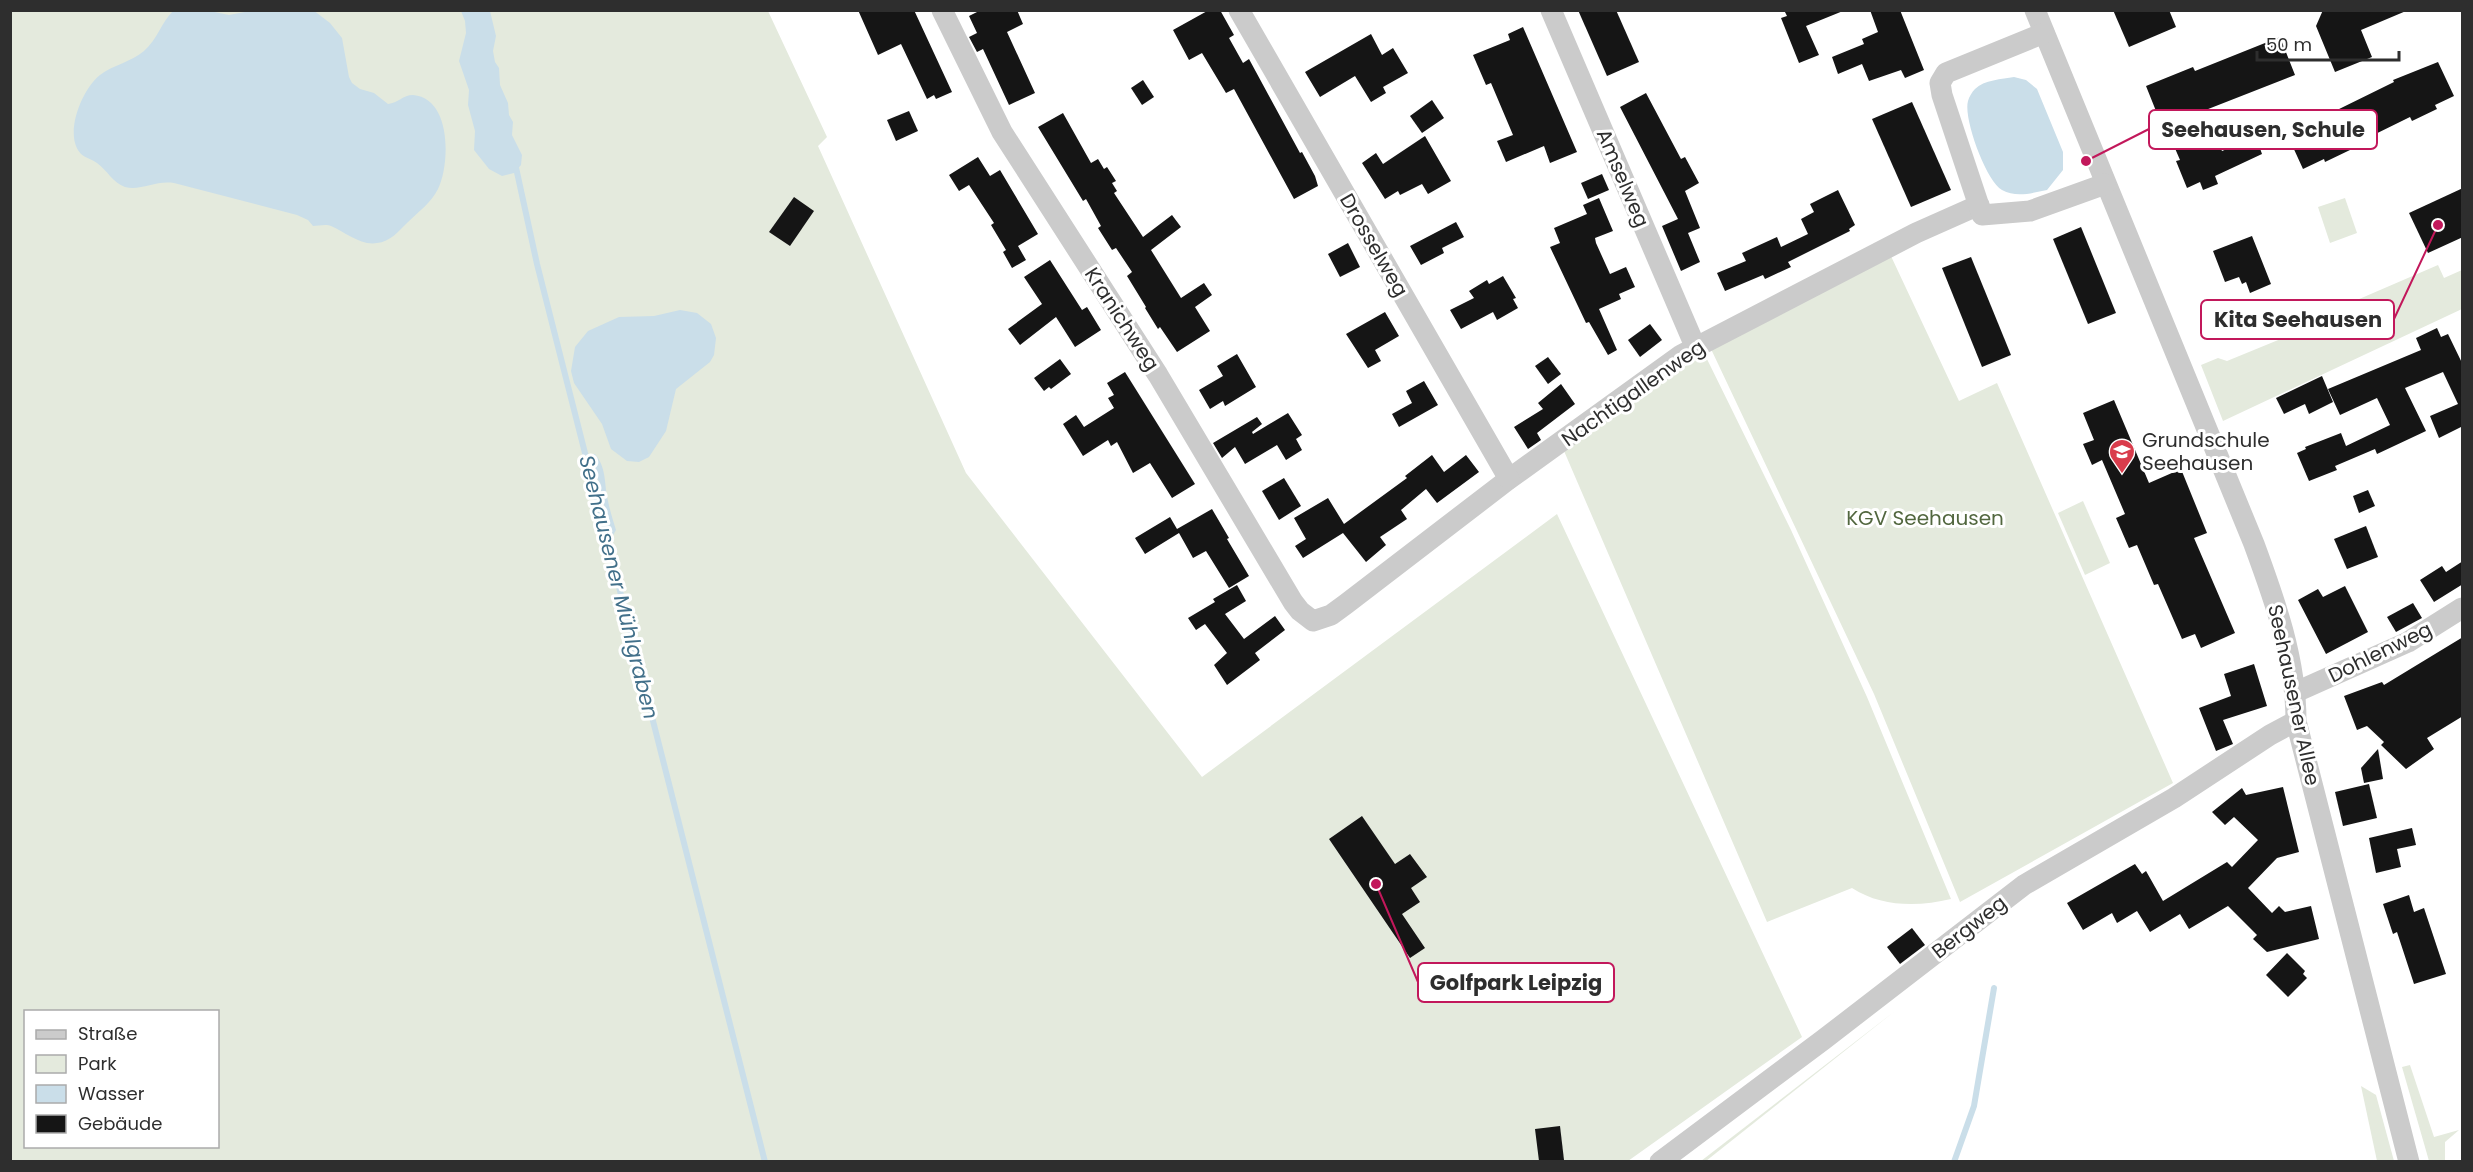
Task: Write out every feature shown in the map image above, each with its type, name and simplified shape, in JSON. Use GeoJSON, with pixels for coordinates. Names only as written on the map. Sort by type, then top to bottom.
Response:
{"type":"FeatureCollection","features":[{"type":"Feature","properties":{"kind":"street","name":"Kranichweg"},"geometry":{"type":"LineString","coordinates":[[942,10],[1002,132],[1158,375],[1293,602],[1313,621]]}},
{"type":"Feature","properties":{"kind":"street","name":"Drosselweg"},"geometry":{"type":"LineString","coordinates":[[1239,10],[1509,479]]}},
{"type":"Feature","properties":{"kind":"street","name":"Amselweg"},"geometry":{"type":"LineString","coordinates":[[1551,10],[1695,346]]}},
{"type":"Feature","properties":{"kind":"street","name":"Seehausener Allee"},"geometry":{"type":"LineString","coordinates":[[2035,10],[2275,600],[2296,692],[2296,721],[2409,1161]]}},
{"type":"Feature","properties":{"kind":"street"},"geometry":{"type":"LineString","coordinates":[[2044,33],[1946,73],[1940,82],[1942,95],[1982,215],[2030,211],[2105,184]]}},
{"type":"Feature","properties":{"kind":"street","name":"Nachtigallenweg"},"geometry":{"type":"LineString","coordinates":[[1313,621],[1331,615],[1347,604],[1509,479],[1695,346],[1916,233],[1979,206]]}},
{"type":"Feature","properties":{"kind":"street","name":"Dohlenweg"},"geometry":{"type":"LineString","coordinates":[[2296,692],[2408,642],[2463,608]]}},
{"type":"Feature","properties":{"kind":"street","name":"Bergweg"},"geometry":{"type":"LineString","coordinates":[[1660,1161],[1824,1040],[2024,885],[2174,798],[2270,735],[2296,721]]}},
{"type":"Feature","properties":{"kind":"green space"},"geometry":{"type":"Polygon","coordinates":[[[10,11],[768,11],[827,137],[818,146],[966,473],[1202,777],[1557,514],[1802,1037],[1628,1161],[11,1161],[10,11]]]}},
{"type":"Feature","properties":{"kind":"green space"},"geometry":{"type":"Polygon","coordinates":[[[2345,198],[2357,233],[2330,243],[2318,207],[2345,198]]]}},
{"type":"Feature","properties":{"kind":"green space","name":"KGV Seehausen"},"geometry":{"type":"Polygon","coordinates":[[[1890,254],[1959,401],[1997,383],[2173,783],[1960,902],[1874,694],[1711,349],[1890,254]]]}},
{"type":"Feature","properties":{"kind":"green space"},"geometry":{"type":"Polygon","coordinates":[[[2438,265],[2444,278],[2462,270],[2462,309],[2223,421],[2201,365],[2218,358],[2227,361],[2339,315],[2343,306],[2438,265]]]}},
{"type":"Feature","properties":{"kind":"green space"},"geometry":{"type":"Polygon","coordinates":[[[1704,353],[1791,530],[1867,697],[1951,899],[1900,904],[1875,899],[1852,888],[1767,922],[1564,451],[1704,353]]]}},
{"type":"Feature","properties":{"kind":"green space"},"geometry":{"type":"Polygon","coordinates":[[[2083,501],[2110,563],[2085,575],[2058,513],[2083,501]]]}},
{"type":"Feature","properties":{"kind":"green space"},"geometry":{"type":"Polygon","coordinates":[[[1895,1011],[1706,1161],[1701,1161],[1895,1011]]]}},
{"type":"Feature","properties":{"kind":"green space"},"geometry":{"type":"Polygon","coordinates":[[[2410,1065],[2434,1137],[2459,1130],[2445,1142],[2445,1161],[2429,1161],[2402,1067],[2410,1065]]]}},
{"type":"Feature","properties":{"kind":"green space"},"geometry":{"type":"Polygon","coordinates":[[[2361,1086],[2376,1095],[2394,1161],[2377,1161],[2361,1086]]]}},
{"type":"Feature","properties":{"kind":"water"},"geometry":{"type":"Polygon","coordinates":[[[313,10],[330,23],[342,38],[352,83],[360,89],[374,93],[388,104],[413,95],[426,99],[435,108],[445,134],[446,150],[442,178],[435,194],[394,236],[386,241],[371,243],[359,241],[331,226],[313,226],[308,220],[297,215],[174,183],[167,182],[131,188],[117,183],[97,163],[84,157],[76,146],[74,124],[77,113],[81,101],[93,82],[100,75],[144,51],[173,11],[210,11],[229,15],[250,11],[313,10]]]}},
{"type":"Feature","properties":{"kind":"water"},"geometry":{"type":"Polygon","coordinates":[[[461,11],[490,11],[496,36],[493,51],[499,68],[500,85],[513,122],[512,135],[522,155],[521,165],[514,173],[502,176],[489,169],[474,150],[475,131],[468,105],[469,90],[459,61],[466,33],[461,11]]]}},
{"type":"Feature","properties":{"kind":"water"},"geometry":{"type":"Polygon","coordinates":[[[2014,77],[2026,80],[2037,89],[2063,152],[2063,170],[2047,190],[2018,194],[2002,190],[1989,175],[1972,134],[1967,109],[1968,99],[1973,92],[1988,82],[2014,77]]]}},
{"type":"Feature","properties":{"kind":"water"},"geometry":{"type":"Polygon","coordinates":[[[680,310],[697,313],[711,324],[716,338],[714,355],[710,362],[676,389],[666,431],[649,457],[639,462],[627,461],[611,449],[602,424],[574,383],[571,371],[575,347],[588,331],[619,317],[654,316],[680,310]]]}},
{"type":"Feature","properties":{"kind":"water"},"geometry":{"type":"Polygon","coordinates":[[[588,454],[595,454],[603,471],[616,530],[611,539],[604,539],[600,533],[605,509],[598,479],[585,473],[584,460],[588,454]]]}},
{"type":"Feature","properties":{"kind":"building"},"geometry":{"type":"Polygon","coordinates":[[[858,10],[914,10],[952,92],[936,99],[934,95],[927,99],[901,44],[878,55],[858,10]]]}},
{"type":"Feature","properties":{"kind":"building"},"geometry":{"type":"Polygon","coordinates":[[[981,10],[1017,10],[1023,24],[1007,32],[1035,93],[1009,105],[983,49],[977,52],[969,37],[977,33],[969,16],[981,10]]]}},
{"type":"Feature","properties":{"kind":"building"},"geometry":{"type":"Polygon","coordinates":[[[1209,10],[1220,10],[1234,35],[1229,38],[1243,63],[1249,59],[1315,176],[1318,186],[1294,199],[1234,89],[1226,93],[1202,53],[1189,60],[1173,30],[1209,10]]]}},
{"type":"Feature","properties":{"kind":"building"},"geometry":{"type":"Polygon","coordinates":[[[1578,10],[1616,10],[1639,62],[1607,76],[1578,10]]]}},
{"type":"Feature","properties":{"kind":"building"},"geometry":{"type":"Polygon","coordinates":[[[1784,10],[1843,11],[1806,26],[1819,55],[1799,63],[1781,18],[1787,16],[1784,10]]]}},
{"type":"Feature","properties":{"kind":"building"},"geometry":{"type":"Polygon","coordinates":[[[1870,10],[1900,10],[1924,70],[1905,78],[1901,70],[1869,81],[1862,64],[1838,74],[1832,57],[1864,44],[1862,39],[1878,32],[1870,10]]]}},
{"type":"Feature","properties":{"kind":"building"},"geometry":{"type":"Polygon","coordinates":[[[2113,10],[2169,10],[2176,27],[2129,47],[2113,10]]]}},
{"type":"Feature","properties":{"kind":"building"},"geometry":{"type":"Polygon","coordinates":[[[2323,10],[2406,11],[2361,30],[2372,57],[2335,72],[2316,26],[2323,10]]]}},
{"type":"Feature","properties":{"kind":"building"},"geometry":{"type":"Polygon","coordinates":[[[1523,27],[1577,152],[1550,163],[1544,146],[1506,162],[1497,141],[1513,135],[1491,83],[1486,85],[1473,55],[1510,40],[1508,34],[1523,27]]]}},
{"type":"Feature","properties":{"kind":"building"},"geometry":{"type":"Polygon","coordinates":[[[1371,34],[1382,55],[1393,48],[1408,73],[1383,87],[1386,93],[1371,102],[1355,76],[1320,97],[1305,72],[1371,34]]]}},
{"type":"Feature","properties":{"kind":"building"},"geometry":{"type":"Polygon","coordinates":[[[2280,37],[2295,75],[2198,113],[2212,147],[2219,144],[2222,151],[2256,137],[2262,154],[2215,176],[2218,184],[2203,190],[2200,182],[2187,188],[2176,161],[2180,160],[2165,125],[2162,126],[2146,86],[2193,67],[2195,71],[2280,37]]]}},
{"type":"Feature","properties":{"kind":"building"},"geometry":{"type":"Polygon","coordinates":[[[2438,62],[2454,96],[2435,105],[2437,109],[2412,121],[2410,117],[2349,147],[2350,150],[2303,169],[2287,134],[2307,125],[2306,121],[2331,109],[2333,112],[2394,82],[2393,80],[2438,62]]]}},
{"type":"Feature","properties":{"kind":"building"},"geometry":{"type":"Polygon","coordinates":[[[1143,80],[1154,97],[1142,105],[1131,88],[1143,80]]]}},
{"type":"Feature","properties":{"kind":"building"},"geometry":{"type":"Polygon","coordinates":[[[1646,93],[1681,159],[1685,157],[1699,183],[1685,191],[1700,228],[1688,233],[1700,262],[1681,271],[1662,226],[1678,219],[1620,107],[1646,93]]]}},
{"type":"Feature","properties":{"kind":"building"},"geometry":{"type":"Polygon","coordinates":[[[1432,100],[1444,118],[1422,133],[1410,116],[1432,100]]]}},
{"type":"Feature","properties":{"kind":"building"},"geometry":{"type":"Polygon","coordinates":[[[1912,102],[1951,190],[1911,207],[1872,119],[1912,102]]]}},
{"type":"Feature","properties":{"kind":"building"},"geometry":{"type":"Polygon","coordinates":[[[909,111],[918,131],[896,141],[887,120],[909,111]]]}},
{"type":"Feature","properties":{"kind":"building"},"geometry":{"type":"Polygon","coordinates":[[[1063,113],[1091,163],[1098,159],[1104,169],[1107,167],[1116,181],[1112,183],[1117,191],[1114,193],[1143,237],[1172,215],[1181,227],[1151,250],[1181,298],[1204,283],[1212,295],[1195,307],[1210,331],[1177,352],[1160,327],[1158,329],[1145,308],[1127,276],[1132,272],[1116,248],[1112,250],[1098,228],[1101,226],[1086,199],[1083,201],[1038,127],[1063,113]]]}},
{"type":"Feature","properties":{"kind":"building"},"geometry":{"type":"Polygon","coordinates":[[[1425,136],[1451,181],[1428,194],[1422,184],[1400,195],[1398,191],[1385,199],[1362,163],[1376,153],[1383,164],[1425,136]]]}},
{"type":"Feature","properties":{"kind":"building"},"geometry":{"type":"Polygon","coordinates":[[[978,157],[990,176],[1000,170],[1038,234],[1018,246],[1026,260],[1012,268],[1003,252],[1006,250],[991,225],[994,223],[969,185],[959,191],[949,175],[978,157]]]}},
{"type":"Feature","properties":{"kind":"building"},"geometry":{"type":"Polygon","coordinates":[[[1602,174],[1609,190],[1588,199],[1581,183],[1602,174]]]}},
{"type":"Feature","properties":{"kind":"building"},"geometry":{"type":"Polygon","coordinates":[[[2463,188],[2463,237],[2428,253],[2409,213],[2463,188]]]}},
{"type":"Feature","properties":{"kind":"building"},"geometry":{"type":"Polygon","coordinates":[[[1838,190],[1855,225],[1849,229],[1850,231],[1788,262],[1791,267],[1765,279],[1763,275],[1725,291],[1717,273],[1746,261],[1742,253],[1777,237],[1781,247],[1808,234],[1801,219],[1814,212],[1810,204],[1838,190]]]}},
{"type":"Feature","properties":{"kind":"building"},"geometry":{"type":"Polygon","coordinates":[[[794,197],[814,211],[790,246],[769,232],[794,197]]]}},
{"type":"Feature","properties":{"kind":"building"},"geometry":{"type":"Polygon","coordinates":[[[1599,198],[1613,231],[1595,238],[1596,243],[1610,274],[1626,267],[1635,287],[1619,294],[1621,299],[1599,309],[1617,350],[1608,355],[1589,322],[1586,323],[1550,247],[1560,243],[1554,228],[1587,214],[1583,205],[1599,198]]]}},
{"type":"Feature","properties":{"kind":"building"},"geometry":{"type":"Polygon","coordinates":[[[1456,222],[1464,237],[1442,248],[1444,253],[1421,265],[1410,246],[1456,222]]]}},
{"type":"Feature","properties":{"kind":"building"},"geometry":{"type":"Polygon","coordinates":[[[2081,227],[2116,313],[2088,324],[2053,239],[2081,227]]]}},
{"type":"Feature","properties":{"kind":"building"},"geometry":{"type":"Polygon","coordinates":[[[2252,236],[2271,284],[2250,293],[2246,282],[2242,284],[2239,277],[2225,282],[2213,251],[2252,236]]]}},
{"type":"Feature","properties":{"kind":"building"},"geometry":{"type":"Polygon","coordinates":[[[1348,243],[1360,267],[1340,277],[1328,254],[1348,243]]]}},
{"type":"Feature","properties":{"kind":"building"},"geometry":{"type":"Polygon","coordinates":[[[1971,257],[2011,355],[1982,367],[1942,268],[1971,257]]]}},
{"type":"Feature","properties":{"kind":"building"},"geometry":{"type":"Polygon","coordinates":[[[1050,260],[1082,310],[1087,307],[1101,330],[1075,347],[1056,317],[1020,345],[1008,329],[1042,304],[1024,277],[1050,260]]]}},
{"type":"Feature","properties":{"kind":"building"},"geometry":{"type":"Polygon","coordinates":[[[1503,276],[1516,298],[1513,299],[1518,308],[1497,320],[1493,312],[1461,329],[1450,310],[1474,298],[1469,291],[1487,280],[1489,284],[1503,276]]]}},
{"type":"Feature","properties":{"kind":"building"},"geometry":{"type":"Polygon","coordinates":[[[1385,312],[1399,336],[1375,350],[1381,361],[1368,368],[1346,334],[1385,312]]]}},
{"type":"Feature","properties":{"kind":"building"},"geometry":{"type":"Polygon","coordinates":[[[1650,324],[1662,340],[1640,357],[1628,340],[1650,324]]]}},
{"type":"Feature","properties":{"kind":"building"},"geometry":{"type":"Polygon","coordinates":[[[2437,328],[2441,337],[2448,334],[2463,365],[2463,426],[2439,438],[2430,416],[2458,404],[2443,372],[2405,388],[2426,431],[2377,454],[2375,449],[2335,466],[2337,470],[2309,481],[2297,453],[2306,449],[2305,447],[2341,433],[2346,446],[2390,425],[2377,398],[2340,415],[2328,389],[2421,350],[2416,338],[2437,328]]]}},
{"type":"Feature","properties":{"kind":"building"},"geometry":{"type":"Polygon","coordinates":[[[1237,354],[1256,387],[1225,406],[1223,401],[1210,409],[1199,390],[1223,376],[1217,366],[1237,354]]]}},
{"type":"Feature","properties":{"kind":"building"},"geometry":{"type":"Polygon","coordinates":[[[1548,357],[1561,374],[1548,384],[1535,366],[1548,357]]]}},
{"type":"Feature","properties":{"kind":"building"},"geometry":{"type":"Polygon","coordinates":[[[1060,359],[1071,374],[1051,389],[1049,387],[1044,391],[1034,378],[1060,359]]]}},
{"type":"Feature","properties":{"kind":"building"},"geometry":{"type":"Polygon","coordinates":[[[1125,372],[1195,484],[1172,498],[1150,463],[1133,473],[1117,442],[1111,446],[1108,440],[1083,456],[1063,424],[1076,415],[1084,427],[1114,408],[1108,398],[1114,395],[1107,383],[1125,372]]]}},
{"type":"Feature","properties":{"kind":"building"},"geometry":{"type":"Polygon","coordinates":[[[2322,376],[2333,402],[2309,414],[2305,404],[2284,414],[2276,398],[2322,376]]]}},
{"type":"Feature","properties":{"kind":"building"},"geometry":{"type":"Polygon","coordinates":[[[1424,381],[1438,405],[1399,427],[1392,414],[1412,403],[1406,391],[1424,381]]]}},
{"type":"Feature","properties":{"kind":"building"},"geometry":{"type":"Polygon","coordinates":[[[1561,384],[1575,404],[1537,433],[1541,440],[1528,449],[1514,427],[1543,409],[1538,403],[1561,384]]]}},
{"type":"Feature","properties":{"kind":"building"},"geometry":{"type":"Polygon","coordinates":[[[2114,400],[2149,483],[2181,469],[2207,533],[2194,538],[2235,633],[2201,648],[2195,634],[2182,639],[2158,584],[2154,585],[2137,545],[2129,548],[2116,518],[2125,514],[2102,460],[2092,465],[2083,444],[2094,440],[2083,413],[2114,400]]]}},
{"type":"Feature","properties":{"kind":"building"},"geometry":{"type":"Polygon","coordinates":[[[1288,413],[1302,435],[1296,439],[1302,450],[1286,460],[1277,445],[1245,464],[1235,447],[1222,458],[1213,443],[1257,417],[1262,424],[1252,432],[1253,434],[1288,413]]]}},
{"type":"Feature","properties":{"kind":"building"},"geometry":{"type":"Polygon","coordinates":[[[1432,455],[1444,472],[1466,455],[1479,472],[1437,503],[1426,489],[1401,510],[1407,519],[1380,537],[1386,545],[1366,562],[1343,533],[1303,558],[1295,546],[1306,539],[1294,518],[1328,498],[1344,524],[1407,478],[1405,476],[1432,455]]]}},
{"type":"Feature","properties":{"kind":"building"},"geometry":{"type":"Polygon","coordinates":[[[1284,478],[1301,506],[1279,520],[1262,491],[1284,478]]]}},
{"type":"Feature","properties":{"kind":"building"},"geometry":{"type":"Polygon","coordinates":[[[2368,490],[2375,506],[2359,513],[2353,496],[2368,490]]]}},
{"type":"Feature","properties":{"kind":"building"},"geometry":{"type":"Polygon","coordinates":[[[1212,509],[1249,576],[1229,588],[1206,551],[1193,558],[1179,533],[1145,554],[1135,538],[1170,517],[1177,529],[1212,509]]]}},
{"type":"Feature","properties":{"kind":"building"},"geometry":{"type":"Polygon","coordinates":[[[2366,526],[2378,557],[2347,569],[2334,539],[2366,526]]]}},
{"type":"Feature","properties":{"kind":"building"},"geometry":{"type":"Polygon","coordinates":[[[2463,561],[2463,584],[2434,602],[2420,580],[2442,566],[2446,572],[2463,561]]]}},
{"type":"Feature","properties":{"kind":"building"},"geometry":{"type":"Polygon","coordinates":[[[1237,585],[1246,601],[1225,614],[1244,639],[1275,616],[1285,630],[1255,653],[1260,660],[1227,685],[1214,665],[1227,653],[1205,624],[1196,630],[1188,618],[1215,602],[1213,599],[1237,585]]]}},
{"type":"Feature","properties":{"kind":"building"},"geometry":{"type":"Polygon","coordinates":[[[2345,586],[2368,632],[2326,654],[2298,600],[2318,589],[2323,597],[2345,586]]]}},
{"type":"Feature","properties":{"kind":"building"},"geometry":{"type":"Polygon","coordinates":[[[2413,603],[2422,618],[2396,632],[2387,617],[2413,603]]]}},
{"type":"Feature","properties":{"kind":"building"},"geometry":{"type":"Polygon","coordinates":[[[2463,637],[2463,716],[2427,738],[2434,749],[2406,769],[2381,745],[2384,742],[2367,726],[2357,730],[2344,696],[2382,682],[2384,685],[2463,637]]]}},
{"type":"Feature","properties":{"kind":"building"},"geometry":{"type":"Polygon","coordinates":[[[2254,664],[2267,706],[2223,720],[2233,744],[2216,751],[2199,708],[2231,696],[2224,674],[2254,664]]]}},
{"type":"Feature","properties":{"kind":"building"},"geometry":{"type":"Polygon","coordinates":[[[2378,749],[2383,779],[2364,783],[2361,768],[2378,749]]]}},
{"type":"Feature","properties":{"kind":"building"},"geometry":{"type":"Polygon","coordinates":[[[2369,784],[2377,818],[2343,826],[2335,792],[2369,784]]]}},
{"type":"Feature","properties":{"kind":"building"},"geometry":{"type":"Polygon","coordinates":[[[2283,787],[2299,852],[2277,858],[2248,888],[2272,913],[2279,906],[2285,912],[2311,906],[2319,939],[2267,952],[2253,939],[2257,935],[2228,906],[2189,929],[2180,914],[2150,932],[2137,911],[2117,923],[2112,913],[2083,930],[2067,903],[2135,864],[2142,874],[2146,871],[2163,901],[2227,862],[2232,867],[2258,840],[2234,817],[2225,825],[2212,812],[2242,788],[2246,795],[2283,787]]]}},
{"type":"Feature","properties":{"kind":"building"},"geometry":{"type":"Polygon","coordinates":[[[1362,816],[1395,864],[1410,854],[1427,877],[1411,888],[1420,902],[1402,914],[1425,948],[1410,958],[1329,839],[1362,816]]]}},
{"type":"Feature","properties":{"kind":"building"},"geometry":{"type":"Polygon","coordinates":[[[2412,828],[2416,845],[2397,849],[2401,867],[2376,873],[2369,838],[2412,828]]]}},
{"type":"Feature","properties":{"kind":"building"},"geometry":{"type":"Polygon","coordinates":[[[2409,895],[2414,912],[2424,908],[2446,974],[2414,984],[2397,932],[2393,934],[2383,904],[2409,895]]]}},
{"type":"Feature","properties":{"kind":"building"},"geometry":{"type":"Polygon","coordinates":[[[1912,928],[1925,945],[1900,964],[1887,947],[1912,928]]]}},
{"type":"Feature","properties":{"kind":"building"},"geometry":{"type":"Polygon","coordinates":[[[2287,953],[2305,971],[2303,974],[2307,978],[2288,997],[2266,975],[2287,953]]]}},
{"type":"Feature","properties":{"kind":"building"},"geometry":{"type":"Polygon","coordinates":[[[1560,1126],[1564,1160],[1539,1161],[1535,1129],[1560,1126]]]}},
{"type":"Feature","properties":{"kind":"waterway","name":"Seehausener Mühlgraben"},"geometry":{"type":"LineString","coordinates":[[515,163],[537,264],[765,1162]]}},
{"type":"Feature","properties":{"kind":"waterway"},"geometry":{"type":"LineString","coordinates":[[1954,1162],[1974,1106],[1994,988]]}},
{"type":"Feature","properties":{"kind":"place","name":"Seehausen, Schule"},"geometry":{"type":"Point","coordinates":[2086,161]}},
{"type":"Feature","properties":{"kind":"place","name":"Kita Seehausen"},"geometry":{"type":"Point","coordinates":[2438,225]}},
{"type":"Feature","properties":{"kind":"place","name":"Grundschule Seehausen"},"geometry":{"type":"Point","coordinates":[2122,475]}},
{"type":"Feature","properties":{"kind":"place","name":"Golfpark Leipzig"},"geometry":{"type":"Point","coordinates":[1376,884]}}]}
